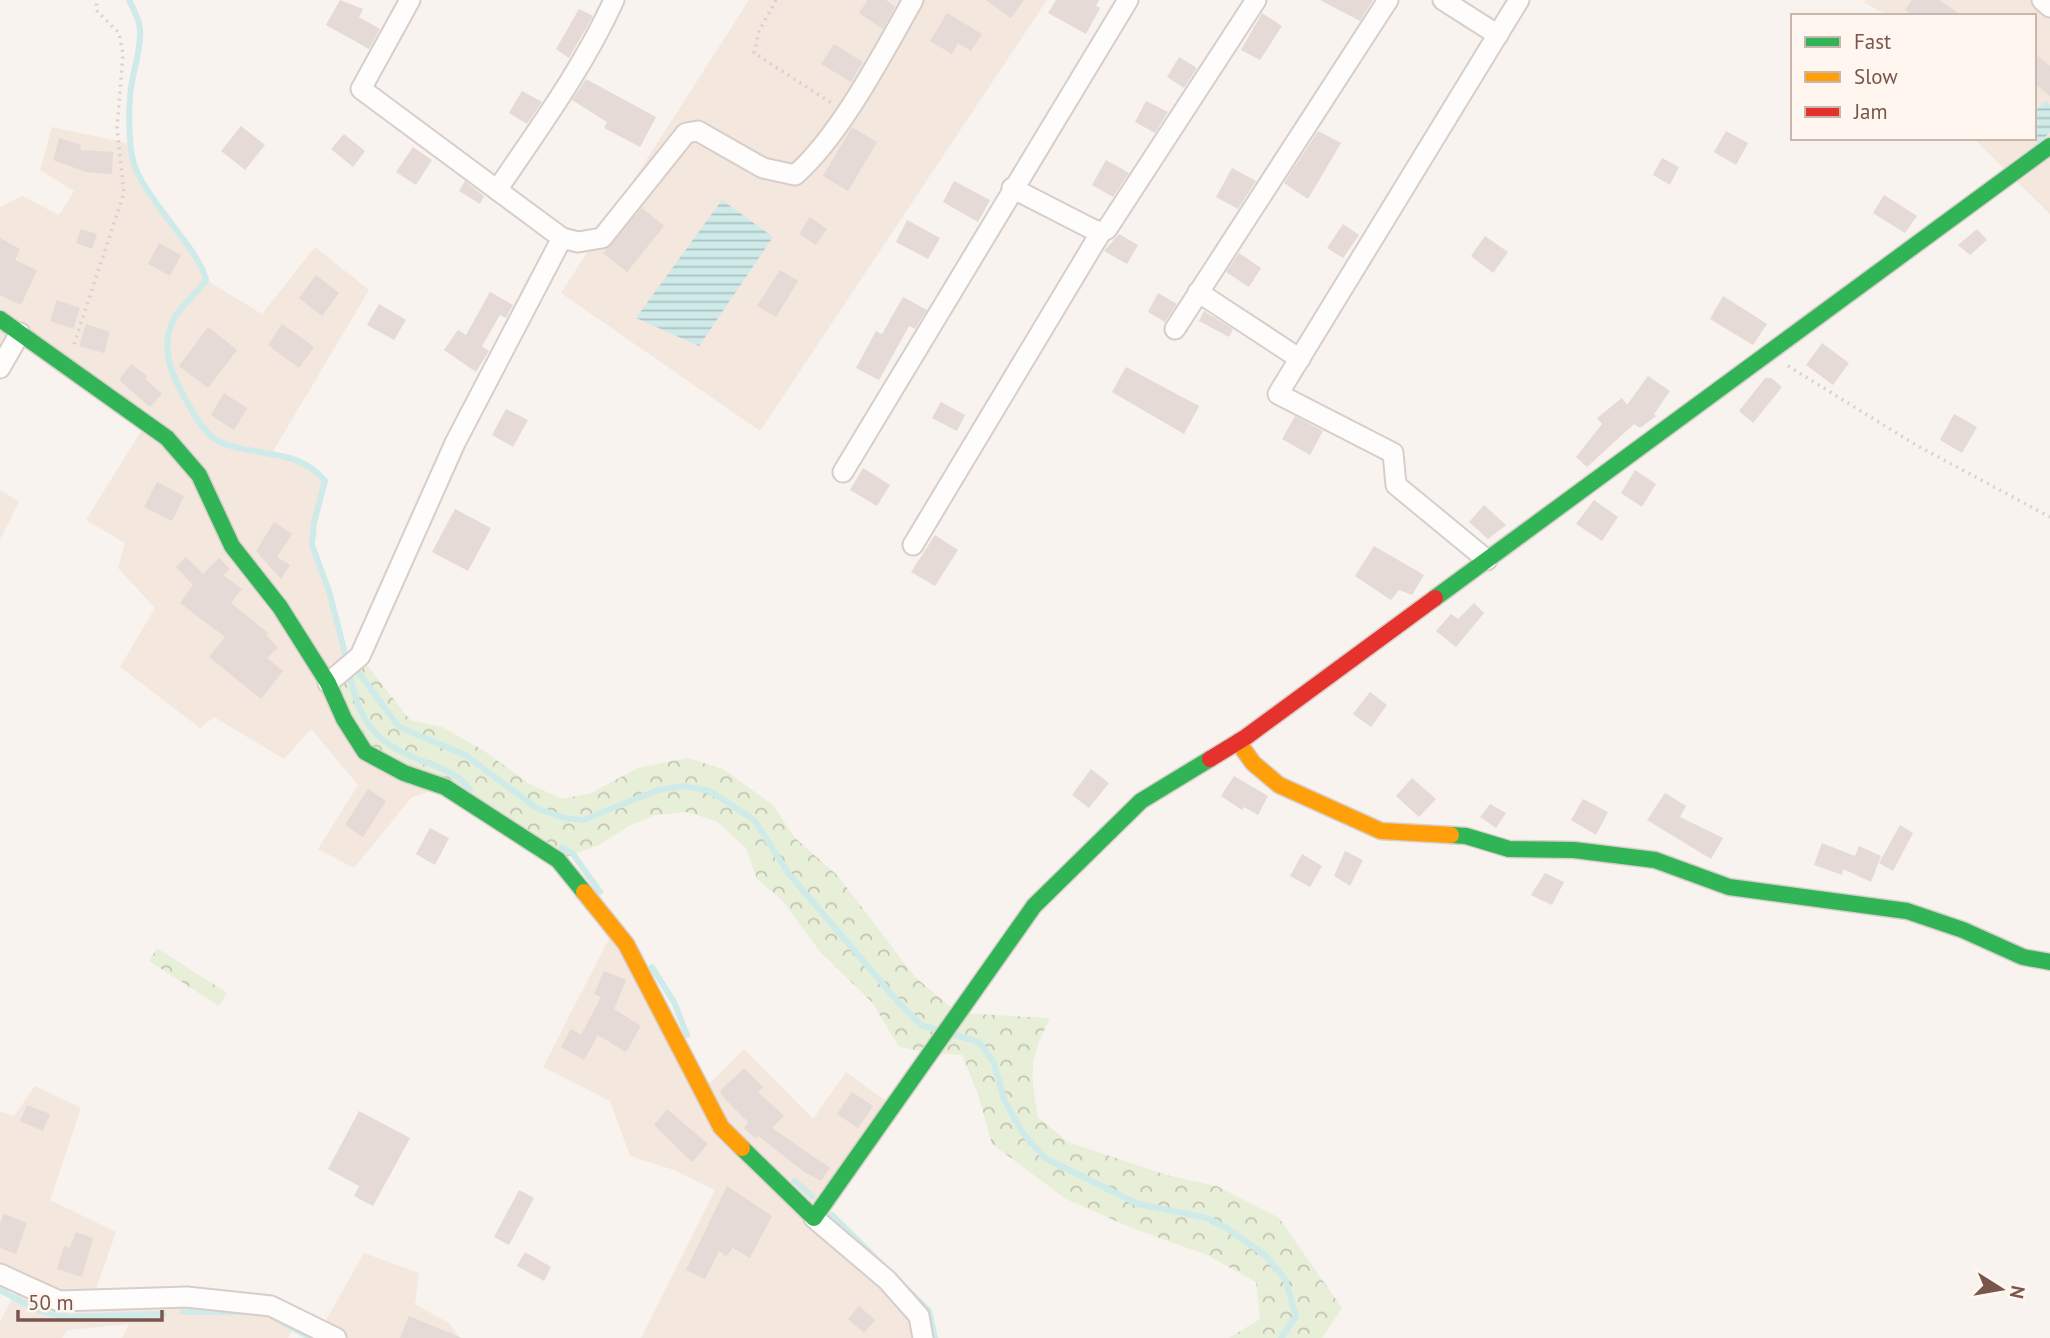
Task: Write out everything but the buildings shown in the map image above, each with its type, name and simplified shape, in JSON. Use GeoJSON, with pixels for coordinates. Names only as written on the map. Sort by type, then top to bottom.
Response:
{"type":"FeatureCollection","features":[{"type":"Feature","properties":{"kind":"street"},"geometry":{"type":"LineString","coordinates":[[410,0],[361,89],[562,237],[578,242],[601,239],[686,133],[698,131],[763,169],[795,175],[809,162],[845,111],[914,0]]}},
{"type":"Feature","properties":{"kind":"street"},"geometry":{"type":"LineString","coordinates":[[497,190],[578,67],[614,0]]}},
{"type":"Feature","properties":{"kind":"street"},"geometry":{"type":"LineString","coordinates":[[843,472],[1128,0]]}},
{"type":"Feature","properties":{"kind":"street"},"geometry":{"type":"LineString","coordinates":[[913,545],[1101,232],[1107,229],[1146,171],[1256,0]]}},
{"type":"Feature","properties":{"kind":"street"},"geometry":{"type":"LineString","coordinates":[[1175,328],[1388,0]]}},
{"type":"Feature","properties":{"kind":"street"},"geometry":{"type":"LineString","coordinates":[[1443,0],[1498,35]]}},
{"type":"Feature","properties":{"kind":"street"},"geometry":{"type":"LineString","coordinates":[[1487,560],[1396,485],[1393,453],[1278,394],[1519,0]]}},
{"type":"Feature","properties":{"kind":"street"},"geometry":{"type":"LineString","coordinates":[[2042,0],[2050,7]]}},
{"type":"Feature","properties":{"kind":"street"},"geometry":{"type":"LineString","coordinates":[[814,1219],[1034,906],[1142,802],[1238,742],[2050,146]]}},
{"type":"Feature","properties":{"kind":"street"},"geometry":{"type":"LineString","coordinates":[[1013,188],[1101,232]]}},
{"type":"Feature","properties":{"kind":"street"},"geometry":{"type":"LineString","coordinates":[[328,683],[360,656],[455,443],[562,237]]}},
{"type":"Feature","properties":{"kind":"street"},"geometry":{"type":"LineString","coordinates":[[1198,292],[1300,359]]}},
{"type":"Feature","properties":{"kind":"street"},"geometry":{"type":"LineString","coordinates":[[0,320],[167,438],[200,475],[232,546],[280,607],[328,683],[344,719],[365,752],[404,773],[445,786],[558,860],[626,944],[721,1127],[814,1219],[887,1280],[919,1316],[923,1338]]}},
{"type":"Feature","properties":{"kind":"street"},"geometry":{"type":"LineString","coordinates":[[0,368],[20,333]]}},
{"type":"Feature","properties":{"kind":"street"},"geometry":{"type":"LineString","coordinates":[[1238,742],[1253,763],[1279,785],[1381,831],[1466,836],[1508,849],[1574,850],[1656,860],[1729,887],[1907,911],[1964,930],[2022,957],[2050,962]]}},
{"type":"Feature","properties":{"kind":"street"},"geometry":{"type":"LineString","coordinates":[[0,1274],[60,1301],[187,1297],[271,1306],[336,1338]]}},
{"type":"Feature","properties":{"kind":"path"},"geometry":{"type":"LineString","coordinates":[[59,361],[73,347],[124,194],[117,128],[123,54],[119,33],[96,10],[97,0]]}},
{"type":"Feature","properties":{"kind":"path"},"geometry":{"type":"LineString","coordinates":[[776,0],[759,31],[754,53],[845,111]]}},
{"type":"Feature","properties":{"kind":"path"},"geometry":{"type":"LineString","coordinates":[[1768,354],[1916,445],[2050,517]]}},
{"type":"Feature","properties":{"kind":"shaded area"},"geometry":{"type":"Polygon","coordinates":[[[749,0],[1047,0],[760,431],[561,293],[749,0]]]}},
{"type":"Feature","properties":{"kind":"shaded area"},"geometry":{"type":"Polygon","coordinates":[[[2050,0],[2050,214],[1975,140],[2036,140],[2036,14],[1885,14],[1864,2],[2050,0]]]}},
{"type":"Feature","properties":{"kind":"shaded area"},"geometry":{"type":"Polygon","coordinates":[[[52,127],[131,144],[135,167],[151,196],[203,266],[206,280],[262,314],[315,247],[369,290],[272,453],[313,467],[325,481],[314,523],[312,545],[329,591],[347,669],[445,787],[412,797],[354,868],[318,849],[358,785],[311,729],[284,759],[214,717],[200,728],[120,667],[155,608],[118,568],[125,543],[86,520],[146,423],[21,333],[0,368],[0,207],[22,196],[59,215],[74,191],[40,170],[52,127]]]}},
{"type":"Feature","properties":{"kind":"shaded area"},"geometry":{"type":"Polygon","coordinates":[[[0,490],[19,502],[0,539],[0,490]]]}},
{"type":"Feature","properties":{"kind":"shaded area"},"geometry":{"type":"Polygon","coordinates":[[[614,929],[702,1091],[744,1049],[813,1119],[846,1072],[893,1106],[814,1219],[887,1280],[923,1338],[641,1338],[715,1190],[674,1170],[630,1156],[610,1101],[543,1067],[614,929]]]}},
{"type":"Feature","properties":{"kind":"shaded area"},"geometry":{"type":"Polygon","coordinates":[[[35,1086],[81,1108],[50,1200],[116,1232],[92,1300],[192,1298],[298,1320],[288,1338],[122,1338],[129,1324],[68,1330],[62,1338],[0,1338],[0,1322],[20,1284],[0,1274],[0,1111],[14,1116],[35,1086]]]}},
{"type":"Feature","properties":{"kind":"shaded area"},"geometry":{"type":"Polygon","coordinates":[[[364,1253],[419,1273],[415,1304],[450,1324],[459,1338],[336,1338],[320,1331],[364,1253]]]}},
{"type":"Feature","properties":{"kind":"green space"},"geometry":{"type":"Polygon","coordinates":[[[360,656],[410,720],[442,727],[483,750],[528,783],[562,799],[591,793],[638,768],[687,758],[723,769],[773,805],[795,838],[838,876],[915,977],[958,1013],[1050,1018],[1038,1045],[1033,1066],[1035,1101],[1038,1117],[1068,1142],[1170,1176],[1217,1186],[1279,1218],[1342,1308],[1322,1338],[1229,1338],[1260,1319],[1256,1282],[1207,1255],[1134,1229],[1066,1199],[992,1144],[978,1094],[962,1055],[899,1047],[872,1002],[821,953],[782,900],[757,879],[746,848],[716,821],[686,812],[655,815],[629,826],[599,845],[558,860],[365,752],[328,683],[360,656]]]}},
{"type":"Feature","properties":{"kind":"green space"},"geometry":{"type":"Polygon","coordinates":[[[157,948],[227,993],[219,1006],[149,961],[157,948]]]}},
{"type":"Feature","properties":{"kind":"water"},"geometry":{"type":"Polygon","coordinates":[[[2046,101],[2050,105],[2050,132],[2039,143],[2033,140],[2036,140],[2036,110],[2046,101]]]}},
{"type":"Feature","properties":{"kind":"water"},"geometry":{"type":"Polygon","coordinates":[[[722,200],[773,237],[699,346],[636,318],[722,200]]]}},
{"type":"Feature","properties":{"kind":"waterway"},"geometry":{"type":"LineString","coordinates":[[129,0],[138,18],[140,30],[130,101],[130,137],[135,167],[151,196],[194,255],[206,280],[178,312],[170,329],[168,352],[173,375],[203,428],[212,437],[222,443],[303,463],[325,481],[314,523],[312,545],[329,591],[347,661]]}},
{"type":"Feature","properties":{"kind":"waterway"},"geometry":{"type":"LineString","coordinates":[[353,665],[399,727],[465,755],[538,809],[565,818],[583,820],[658,790],[684,786],[710,791],[754,820],[789,874],[899,1003],[921,1025],[938,1030]]}},
{"type":"Feature","properties":{"kind":"waterway"},"geometry":{"type":"LineString","coordinates":[[349,672],[359,707],[374,732],[397,749],[452,774],[470,790]]}},
{"type":"Feature","properties":{"kind":"waterway"},"geometry":{"type":"LineString","coordinates":[[562,848],[573,854],[600,892]]}},
{"type":"Feature","properties":{"kind":"waterway"},"geometry":{"type":"LineString","coordinates":[[652,967],[674,1002],[687,1035]]}},
{"type":"Feature","properties":{"kind":"waterway"},"geometry":{"type":"LineString","coordinates":[[952,1034],[979,1042],[994,1063],[1004,1099],[1022,1132],[1045,1158],[1138,1204],[1207,1218],[1228,1229],[1266,1256],[1285,1279],[1296,1316],[1281,1338]]}},
{"type":"Feature","properties":{"kind":"waterway"},"geometry":{"type":"LineString","coordinates":[[795,1181],[812,1196]]}},
{"type":"Feature","properties":{"kind":"waterway"},"geometry":{"type":"LineString","coordinates":[[832,1215],[929,1311],[935,1338]]}},
{"type":"Feature","properties":{"kind":"waterway"},"geometry":{"type":"LineString","coordinates":[[0,1290],[39,1311],[69,1317],[164,1314]]}},
{"type":"Feature","properties":{"kind":"waterway"},"geometry":{"type":"LineString","coordinates":[[183,1312],[246,1312]]}},
{"type":"Feature","properties":{"kind":"waterway"},"geometry":{"type":"LineString","coordinates":[[273,1317],[311,1338]]}},
{"type":"Feature","properties":{"kind":"traffic: fast"},"geometry":{"type":"LineString","coordinates":[[1435,598],[2050,146]]}},
{"type":"Feature","properties":{"kind":"traffic: fast"},"geometry":{"type":"LineString","coordinates":[[0,319],[167,438],[199,475],[232,546],[280,607],[328,683],[344,719],[365,752],[404,773],[445,787],[558,860],[584,892]]}},
{"type":"Feature","properties":{"kind":"traffic: fast"},"geometry":{"type":"LineString","coordinates":[[742,1148],[814,1218],[1034,906],[1141,801],[1210,759]]}},
{"type":"Feature","properties":{"kind":"traffic: fast"},"geometry":{"type":"LineString","coordinates":[[1451,835],[1466,836],[1509,849],[1574,850],[1655,860],[1729,887],[1907,911],[1963,930],[2023,957],[2050,962]]}},
{"type":"Feature","properties":{"kind":"traffic: slow"},"geometry":{"type":"LineString","coordinates":[[1238,742],[1253,763],[1279,785],[1381,831],[1451,835]]}},
{"type":"Feature","properties":{"kind":"traffic: slow"},"geometry":{"type":"LineString","coordinates":[[584,892],[626,944],[721,1127],[742,1148]]}},
{"type":"Feature","properties":{"kind":"traffic: jam"},"geometry":{"type":"LineString","coordinates":[[1210,759],[1246,737],[1435,598]]}}]}
